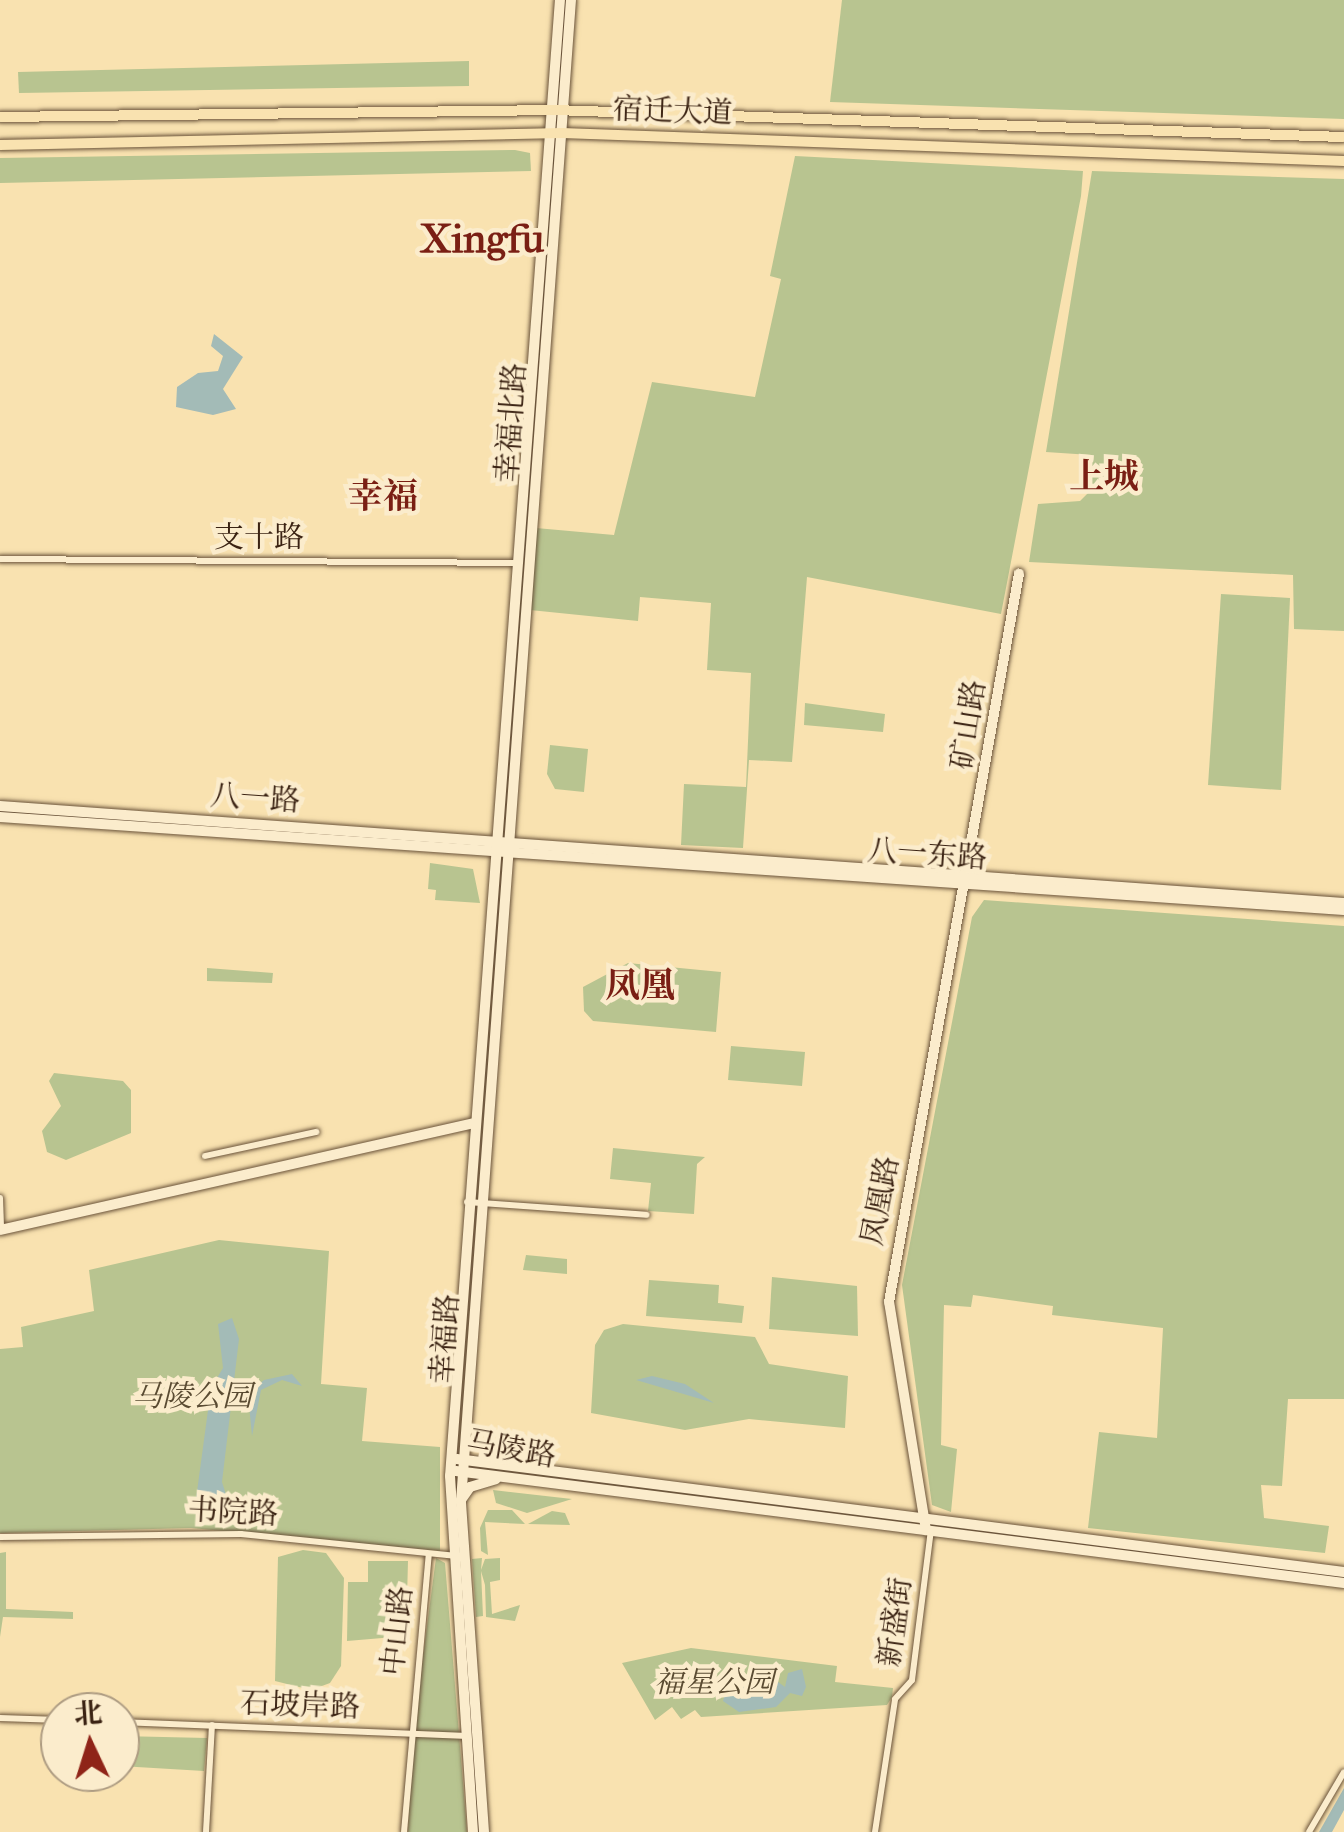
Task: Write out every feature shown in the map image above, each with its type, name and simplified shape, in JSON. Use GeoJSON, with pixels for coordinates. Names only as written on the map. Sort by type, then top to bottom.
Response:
{"type":"FeatureCollection","features":[{"type":"Feature","properties":{"kind":"main road","name":"幸福北路"},"geometry":{"type":"LineString","coordinates":[[501,846],[557,134],[560,0]]}},
{"type":"Feature","properties":{"kind":"main road","name":"幸福北路"},"geometry":{"type":"LineString","coordinates":[[558,110],[571,0]]}},
{"type":"Feature","properties":{"kind":"main road","name":"宿迁大道"},"geometry":{"type":"LineString","coordinates":[[0,117],[558,110],[1344,137]]}},
{"type":"Feature","properties":{"kind":"main road","name":"幸福北路"},"geometry":{"type":"LineString","coordinates":[[501,846],[518,562],[557,134]]}},
{"type":"Feature","properties":{"kind":"main road","name":"宿迁大道"},"geometry":{"type":"LineString","coordinates":[[0,144],[557,134],[1344,160]]}},
{"type":"Feature","properties":{"kind":"main road","name":"矿山路"},"geometry":{"type":"LineString","coordinates":[[969,879],[1019,574]]}},
{"type":"Feature","properties":{"kind":"main road","name":"八一路"},"geometry":{"type":"LineString","coordinates":[[0,806],[501,846]]}},
{"type":"Feature","properties":{"kind":"main road","name":"八一路"},"geometry":{"type":"LineString","coordinates":[[0,817],[501,846]]}},
{"type":"Feature","properties":{"kind":"main road","name":"八一东路"},"geometry":{"type":"LineString","coordinates":[[501,846],[1344,907]]}},
{"type":"Feature","properties":{"kind":"main road","name":"幸福路"},"geometry":{"type":"LineString","coordinates":[[484,1832],[472,1737],[458,1556],[459,1468],[466,1423],[472,1124],[501,846]]}},
{"type":"Feature","properties":{"kind":"main road","name":"幸福路"},"geometry":{"type":"LineString","coordinates":[[451,1458],[501,846]]}},
{"type":"Feature","properties":{"kind":"main road","name":"凤凰路"},"geometry":{"type":"LineString","coordinates":[[928,1530],[889,1302],[969,879]]}},
{"type":"Feature","properties":{"kind":"main road"},"geometry":{"type":"LineString","coordinates":[[0,1230],[472,1124]]}},
{"type":"Feature","properties":{"kind":"main road"},"geometry":{"type":"LineString","coordinates":[[466,1423],[470,1447],[510,1464]]}},
{"type":"Feature","properties":{"kind":"main road","name":"马陵路"},"geometry":{"type":"LineString","coordinates":[[451,1458],[459,1468],[510,1478],[1344,1582]]}},
{"type":"Feature","properties":{"kind":"main road","name":"马陵路"},"geometry":{"type":"LineString","coordinates":[[459,1468],[510,1464],[1344,1572]]}},
{"type":"Feature","properties":{"kind":"main road","name":"幸福路"},"geometry":{"type":"LineString","coordinates":[[458,1556],[459,1468]]}},
{"type":"Feature","properties":{"kind":"main road"},"geometry":{"type":"LineString","coordinates":[[461,1501],[480,1482],[510,1478]]}},
{"type":"Feature","properties":{"kind":"main road","name":"幸福路"},"geometry":{"type":"LineString","coordinates":[[472,1737],[474,1832]]}},
{"type":"Feature","properties":{"kind":"street","name":"支十路"},"geometry":{"type":"LineString","coordinates":[[0,560],[518,562]]}},
{"type":"Feature","properties":{"kind":"street"},"geometry":{"type":"LineString","coordinates":[[205,1156],[316,1132]]}},
{"type":"Feature","properties":{"kind":"street"},"geometry":{"type":"LineString","coordinates":[[0,1198],[0,1230]]}},
{"type":"Feature","properties":{"kind":"street"},"geometry":{"type":"LineString","coordinates":[[472,1203],[647,1215]]}},
{"type":"Feature","properties":{"kind":"street","name":"新盛街"},"geometry":{"type":"LineString","coordinates":[[876,1832],[895,1699],[912,1680],[928,1530]]}},
{"type":"Feature","properties":{"kind":"street","name":"书院路"},"geometry":{"type":"LineString","coordinates":[[0,1537],[241,1534],[458,1556]]}},
{"type":"Feature","properties":{"kind":"street","name":"中山路"},"geometry":{"type":"LineString","coordinates":[[404,1832],[408,1733],[429,1554]]}},
{"type":"Feature","properties":{"kind":"street"},"geometry":{"type":"LineString","coordinates":[[0,1718],[40,1719]]}},
{"type":"Feature","properties":{"kind":"street","name":"石坡岸路"},"geometry":{"type":"LineString","coordinates":[[140,1723],[472,1737]]}},
{"type":"Feature","properties":{"kind":"street"},"geometry":{"type":"LineString","coordinates":[[206,1832],[212,1725]]}},
{"type":"Feature","properties":{"kind":"street"},"geometry":{"type":"LineString","coordinates":[[1308,1832],[1344,1772]]}},
{"type":"Feature","properties":{"kind":"green space"},"geometry":{"type":"Polygon","coordinates":[[[842,0],[1344,0],[1344,119],[830,102],[842,0]]]}},
{"type":"Feature","properties":{"kind":"green space"},"geometry":{"type":"Polygon","coordinates":[[[469,61],[469,86],[19,93],[18,72],[469,61]]]}},
{"type":"Feature","properties":{"kind":"green space"},"geometry":{"type":"Polygon","coordinates":[[[515,150],[530,153],[531,171],[0,183],[0,158],[515,150]]]}},
{"type":"Feature","properties":{"kind":"green space"},"geometry":{"type":"Polygon","coordinates":[[[795,156],[1083,171],[1081,196],[1001,614],[807,577],[792,762],[749,760],[743,848],[681,845],[684,784],[746,787],[751,673],[707,670],[711,603],[640,597],[638,621],[530,610],[536,528],[614,535],[652,382],[755,397],[781,279],[770,276],[795,156]]]}},
{"type":"Feature","properties":{"kind":"green space"},"geometry":{"type":"Polygon","coordinates":[[[1092,171],[1344,179],[1344,631],[1294,629],[1293,575],[1029,562],[1038,504],[1080,501],[1090,491],[1091,455],[1046,452],[1092,171]]]}},
{"type":"Feature","properties":{"kind":"green space"},"geometry":{"type":"Polygon","coordinates":[[[1221,594],[1290,598],[1281,790],[1208,785],[1221,594]]]}},
{"type":"Feature","properties":{"kind":"green space"},"geometry":{"type":"Polygon","coordinates":[[[805,703],[885,714],[883,732],[804,725],[805,703]]]}},
{"type":"Feature","properties":{"kind":"green space"},"geometry":{"type":"Polygon","coordinates":[[[550,745],[588,749],[584,792],[555,789],[547,774],[550,745]]]}},
{"type":"Feature","properties":{"kind":"green space"},"geometry":{"type":"Polygon","coordinates":[[[430,863],[473,869],[480,903],[435,900],[436,890],[428,889],[430,863]]]}},
{"type":"Feature","properties":{"kind":"green space"},"geometry":{"type":"Polygon","coordinates":[[[984,900],[1344,926],[1344,1399],[1288,1399],[1282,1486],[1261,1485],[1264,1518],[1329,1526],[1325,1553],[1088,1528],[1099,1432],[1157,1438],[1163,1328],[1052,1315],[1053,1306],[973,1295],[971,1307],[944,1305],[941,1445],[957,1449],[951,1512],[932,1505],[902,1285],[972,917],[984,900]]]}},
{"type":"Feature","properties":{"kind":"green space"},"geometry":{"type":"Polygon","coordinates":[[[628,963],[721,972],[716,1032],[593,1021],[584,1011],[583,987],[628,963]]]}},
{"type":"Feature","properties":{"kind":"green space"},"geometry":{"type":"Polygon","coordinates":[[[207,968],[273,973],[272,983],[207,981],[207,968]]]}},
{"type":"Feature","properties":{"kind":"green space"},"geometry":{"type":"Polygon","coordinates":[[[731,1046],[805,1052],[802,1086],[728,1080],[731,1046]]]}},
{"type":"Feature","properties":{"kind":"green space"},"geometry":{"type":"Polygon","coordinates":[[[54,1073],[123,1081],[131,1090],[131,1133],[66,1160],[47,1152],[42,1131],[61,1106],[49,1081],[54,1073]]]}},
{"type":"Feature","properties":{"kind":"green space"},"geometry":{"type":"Polygon","coordinates":[[[613,1148],[705,1157],[697,1164],[694,1214],[648,1211],[651,1183],[610,1179],[613,1148]]]}},
{"type":"Feature","properties":{"kind":"green space","name":"马陵公园"},"geometry":{"type":"Polygon","coordinates":[[[219,1240],[329,1251],[321,1384],[367,1388],[362,1441],[440,1447],[440,1551],[191,1528],[0,1533],[0,1349],[23,1347],[21,1327],[94,1311],[89,1270],[219,1240]]]}},
{"type":"Feature","properties":{"kind":"green space"},"geometry":{"type":"Polygon","coordinates":[[[526,1255],[567,1259],[567,1274],[523,1270],[526,1255]]]}},
{"type":"Feature","properties":{"kind":"green space"},"geometry":{"type":"Polygon","coordinates":[[[772,1277],[857,1286],[858,1336],[769,1329],[772,1277]]]}},
{"type":"Feature","properties":{"kind":"green space"},"geometry":{"type":"Polygon","coordinates":[[[649,1280],[719,1285],[718,1303],[744,1306],[742,1323],[646,1316],[649,1280]]]}},
{"type":"Feature","properties":{"kind":"green space"},"geometry":{"type":"Polygon","coordinates":[[[623,1324],[755,1337],[769,1364],[848,1376],[845,1428],[749,1419],[685,1430],[591,1413],[595,1345],[604,1330],[623,1324]]]}},
{"type":"Feature","properties":{"kind":"green space"},"geometry":{"type":"Polygon","coordinates":[[[493,1490],[572,1499],[527,1513],[496,1503],[493,1490]]]}},
{"type":"Feature","properties":{"kind":"green space"},"geometry":{"type":"Polygon","coordinates":[[[488,1510],[512,1510],[525,1524],[485,1522],[488,1555],[481,1551],[480,1528],[488,1510]]]}},
{"type":"Feature","properties":{"kind":"green space"},"geometry":{"type":"Polygon","coordinates":[[[552,1511],[565,1513],[570,1525],[528,1524],[552,1511]]]}},
{"type":"Feature","properties":{"kind":"green space"},"geometry":{"type":"Polygon","coordinates":[[[303,1550],[326,1553],[344,1578],[341,1666],[330,1683],[311,1690],[275,1681],[278,1557],[303,1550]]]}},
{"type":"Feature","properties":{"kind":"green space"},"geometry":{"type":"Polygon","coordinates":[[[6,1552],[6,1609],[73,1612],[73,1619],[3,1617],[0,1637],[0,1553],[6,1552]]]}},
{"type":"Feature","properties":{"kind":"green space"},"geometry":{"type":"Polygon","coordinates":[[[436,1558],[445,1563],[467,1832],[408,1832],[412,1739],[436,1558]]]}},
{"type":"Feature","properties":{"kind":"green space"},"geometry":{"type":"Polygon","coordinates":[[[482,1558],[481,1570],[485,1559],[500,1558],[500,1580],[490,1582],[492,1614],[520,1605],[515,1621],[486,1617],[481,1571],[483,1616],[476,1617],[472,1559],[482,1558]]]}},
{"type":"Feature","properties":{"kind":"green space"},"geometry":{"type":"Polygon","coordinates":[[[368,1561],[408,1561],[406,1636],[347,1641],[348,1582],[368,1582],[368,1561]]]}},
{"type":"Feature","properties":{"kind":"green space","name":"福星公园"},"geometry":{"type":"Polygon","coordinates":[[[691,1648],[837,1666],[835,1682],[893,1688],[892,1697],[887,1705],[701,1717],[695,1710],[681,1719],[672,1707],[655,1720],[622,1663],[691,1648]]]}},
{"type":"Feature","properties":{"kind":"green space"},"geometry":{"type":"Polygon","coordinates":[[[140,1736],[207,1738],[204,1771],[140,1767],[140,1736]]]}},
{"type":"Feature","properties":{"kind":"water"},"geometry":{"type":"Polygon","coordinates":[[[214,334],[243,357],[223,389],[236,409],[213,415],[176,407],[177,387],[198,373],[218,371],[223,356],[211,346],[214,334]]]}},
{"type":"Feature","properties":{"kind":"water"},"geometry":{"type":"Polygon","coordinates":[[[232,1318],[239,1339],[222,1482],[234,1520],[229,1526],[203,1515],[196,1499],[211,1388],[223,1368],[218,1324],[232,1318]]]}},
{"type":"Feature","properties":{"kind":"water"},"geometry":{"type":"Polygon","coordinates":[[[292,1374],[302,1386],[282,1380],[261,1390],[252,1436],[248,1394],[264,1380],[292,1374]]]}},
{"type":"Feature","properties":{"kind":"water"},"geometry":{"type":"Polygon","coordinates":[[[652,1376],[685,1384],[714,1403],[636,1380],[652,1376]]]}},
{"type":"Feature","properties":{"kind":"water"},"geometry":{"type":"Polygon","coordinates":[[[732,1669],[742,1670],[743,1677],[767,1674],[785,1687],[788,1673],[802,1669],[806,1687],[802,1696],[790,1693],[776,1707],[739,1712],[723,1701],[732,1669]]]}},
{"type":"Feature","properties":{"kind":"water"},"geometry":{"type":"Polygon","coordinates":[[[1344,1788],[1344,1810],[1332,1832],[1319,1832],[1344,1788]]]}},
{"type":"Feature","properties":{"kind":"waterway"},"geometry":{"type":"LineString","coordinates":[[231,1400],[247,1402]]}},
{"type":"Feature","properties":{"kind":"district","name":"Xingfu"},"geometry":{"type":"Point","coordinates":[482,239]}},
{"type":"Feature","properties":{"kind":"district","name":"上城"},"geometry":{"type":"Point","coordinates":[1104,477]}},
{"type":"Feature","properties":{"kind":"district","name":"幸福"},"geometry":{"type":"Point","coordinates":[383,497]}},
{"type":"Feature","properties":{"kind":"district","name":"凤凰"},"geometry":{"type":"Point","coordinates":[640,986]}}]}
